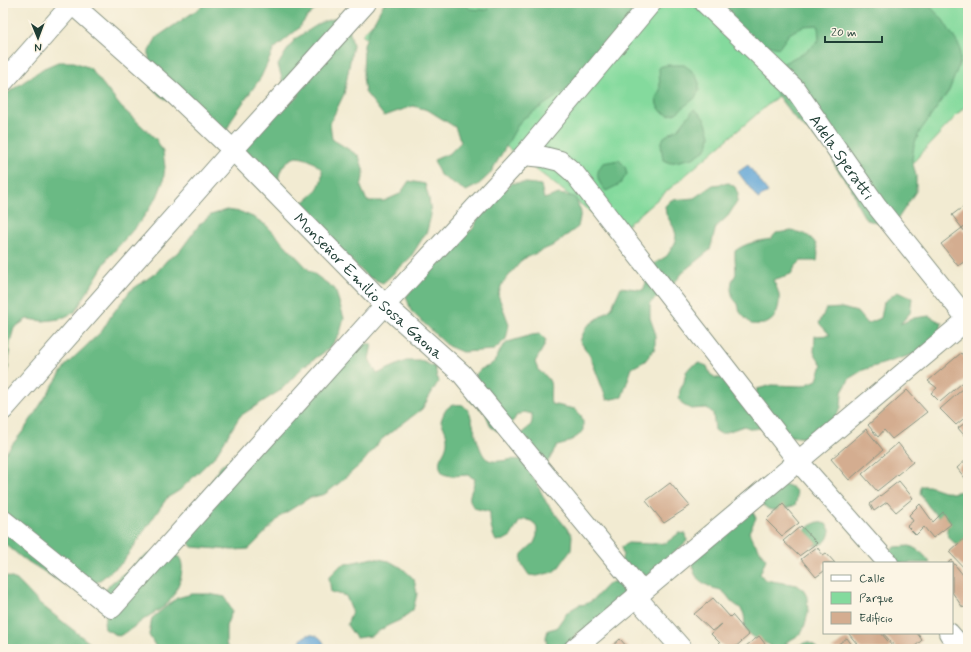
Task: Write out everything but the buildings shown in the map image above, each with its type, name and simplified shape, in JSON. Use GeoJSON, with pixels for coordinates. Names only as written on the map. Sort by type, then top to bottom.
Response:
{"type":"FeatureCollection","features":[{"type":"Feature","properties":{"kind":"street"},"geometry":{"type":"LineString","coordinates":[[3,82],[72,3]]}},
{"type":"Feature","properties":{"kind":"street","name":"Monseñor Emilio Sosa Gaona"},"geometry":{"type":"LineString","coordinates":[[72,3],[172,92],[233,150],[385,305],[462,374],[682,649]]}},
{"type":"Feature","properties":{"kind":"street"},"geometry":{"type":"LineString","coordinates":[[3,410],[233,150],[366,3]]}},
{"type":"Feature","properties":{"kind":"street"},"geometry":{"type":"LineString","coordinates":[[3,520],[112,608],[385,305],[524,155],[651,3]]}},
{"type":"Feature","properties":{"kind":"street","name":"Adela Speratti"},"geometry":{"type":"LineString","coordinates":[[705,3],[795,89],[876,205],[968,320]]}},
{"type":"Feature","properties":{"kind":"street"},"geometry":{"type":"LineString","coordinates":[[524,155],[544,157],[560,161],[574,173],[798,461],[887,562]]}},
{"type":"Feature","properties":{"kind":"street"},"geometry":{"type":"LineString","coordinates":[[574,649],[968,320]]}},
{"type":"Feature","properties":{"kind":"street"},"geometry":{"type":"LineString","coordinates":[[950,634],[963,649]]}},
{"type":"Feature","properties":{"kind":"green space"},"geometry":{"type":"Polygon","coordinates":[[[207,3],[326,3],[319,6],[307,17],[298,29],[274,49],[261,77],[233,117],[225,134],[159,95],[149,83],[149,51],[157,37],[207,3]]]}},
{"type":"Feature","properties":{"kind":"green space"},"geometry":{"type":"Polygon","coordinates":[[[384,3],[464,3],[470,9],[486,10],[501,5],[502,3],[633,3],[630,13],[613,41],[589,61],[571,87],[521,120],[490,174],[478,185],[466,191],[440,175],[434,160],[450,153],[461,142],[455,127],[428,110],[413,106],[384,116],[365,92],[363,77],[364,45],[369,31],[384,3]]]}},
{"type":"Feature","properties":{"kind":"green space"},"geometry":{"type":"Polygon","coordinates":[[[391,3],[968,3],[968,103],[880,198],[792,84],[618,233],[362,35],[391,3]]]}},
{"type":"Feature","properties":{"kind":"green space"},"geometry":{"type":"Polygon","coordinates":[[[693,3],[860,3],[868,5],[871,3],[927,3],[943,20],[960,47],[960,62],[949,91],[920,131],[914,145],[912,160],[916,176],[916,191],[897,220],[881,223],[866,220],[858,206],[853,191],[835,166],[830,151],[796,120],[777,95],[773,80],[778,66],[807,51],[819,40],[818,25],[803,26],[789,34],[779,48],[750,41],[697,8],[693,3]]]}},
{"type":"Feature","properties":{"kind":"green space"},"geometry":{"type":"Polygon","coordinates":[[[337,18],[349,29],[353,45],[344,94],[330,123],[332,139],[359,156],[364,172],[361,187],[367,201],[384,201],[400,194],[409,181],[425,184],[429,199],[431,215],[427,231],[410,258],[383,283],[368,277],[236,149],[287,96],[278,65],[286,52],[295,39],[322,22],[337,18]],[[300,157],[291,159],[285,164],[280,171],[278,185],[294,200],[301,204],[317,190],[321,181],[322,170],[310,160],[300,157]]]}},
{"type":"Feature","properties":{"kind":"green space"},"geometry":{"type":"Polygon","coordinates":[[[58,62],[74,62],[90,68],[121,107],[156,139],[163,152],[165,167],[163,182],[157,197],[140,222],[108,258],[75,312],[60,319],[43,321],[27,319],[14,328],[10,342],[8,373],[3,375],[3,97],[44,68],[58,62]]]}},
{"type":"Feature","properties":{"kind":"green space"},"geometry":{"type":"Polygon","coordinates":[[[667,65],[684,65],[696,76],[699,83],[699,91],[695,98],[676,113],[669,115],[662,112],[657,105],[656,98],[660,90],[659,67],[667,65]]]}},
{"type":"Feature","properties":{"kind":"green space"},"geometry":{"type":"Polygon","coordinates":[[[694,109],[705,120],[710,135],[709,143],[705,150],[693,158],[670,163],[663,160],[661,144],[664,137],[679,128],[694,109]]]}},
{"type":"Feature","properties":{"kind":"green space"},"geometry":{"type":"Polygon","coordinates":[[[619,160],[625,166],[627,174],[620,184],[606,191],[598,178],[599,169],[603,163],[619,160]]]}},
{"type":"Feature","properties":{"kind":"green space"},"geometry":{"type":"Polygon","coordinates":[[[511,183],[541,185],[544,199],[559,194],[575,197],[581,212],[578,227],[552,246],[523,259],[502,284],[498,295],[509,324],[506,339],[494,350],[462,352],[448,346],[411,311],[406,296],[448,249],[473,229],[480,214],[511,183]]]}},
{"type":"Feature","properties":{"kind":"green space"},"geometry":{"type":"Polygon","coordinates":[[[729,183],[735,187],[738,194],[737,202],[728,216],[716,227],[710,250],[685,270],[670,288],[650,303],[650,318],[655,332],[655,348],[645,361],[632,368],[622,397],[607,400],[590,356],[580,341],[586,327],[611,309],[621,287],[643,290],[646,283],[644,275],[647,268],[667,256],[675,243],[676,235],[674,228],[666,214],[665,206],[671,200],[694,198],[713,185],[729,183]]]}},
{"type":"Feature","properties":{"kind":"green space"},"geometry":{"type":"Polygon","coordinates":[[[226,210],[241,212],[255,218],[267,226],[310,271],[335,289],[344,318],[340,333],[330,348],[303,367],[281,390],[240,416],[215,456],[180,490],[167,498],[122,563],[96,583],[62,583],[21,557],[3,542],[3,456],[24,430],[66,365],[102,331],[111,316],[130,291],[157,272],[167,260],[180,251],[199,225],[211,215],[226,210]]]}},
{"type":"Feature","properties":{"kind":"green space"},"geometry":{"type":"Polygon","coordinates":[[[791,231],[803,234],[812,239],[817,248],[817,261],[801,261],[791,274],[773,280],[779,295],[779,303],[775,315],[765,324],[751,324],[740,312],[731,290],[732,281],[736,274],[735,251],[748,244],[771,239],[776,233],[791,231]]]}},
{"type":"Feature","properties":{"kind":"green space"},"geometry":{"type":"Polygon","coordinates":[[[897,292],[912,298],[910,313],[900,324],[914,318],[929,316],[942,323],[939,338],[927,350],[863,370],[850,378],[842,392],[841,407],[834,421],[808,438],[789,436],[761,428],[752,429],[744,426],[721,434],[715,430],[713,413],[707,408],[691,409],[683,405],[679,398],[686,372],[691,366],[699,363],[707,366],[710,374],[716,378],[724,378],[731,382],[736,399],[753,405],[757,389],[772,385],[803,386],[817,380],[822,365],[814,352],[815,336],[830,335],[819,323],[826,309],[842,308],[857,312],[867,324],[881,318],[884,302],[897,292]]]}},
{"type":"Feature","properties":{"kind":"green space"},"geometry":{"type":"Polygon","coordinates":[[[540,334],[546,340],[535,362],[538,370],[550,381],[551,404],[575,409],[581,415],[583,430],[578,436],[565,444],[557,446],[544,466],[523,462],[535,480],[546,502],[572,535],[571,550],[559,567],[553,572],[537,576],[529,575],[521,563],[522,554],[534,543],[537,536],[537,528],[533,522],[526,519],[519,522],[511,536],[504,540],[496,541],[491,527],[490,512],[474,508],[471,504],[470,494],[475,479],[468,475],[451,476],[443,474],[440,461],[447,443],[446,432],[441,421],[448,407],[454,405],[463,405],[469,412],[481,451],[487,459],[491,461],[513,459],[521,460],[523,432],[531,424],[532,414],[524,412],[517,415],[513,421],[497,431],[491,427],[485,412],[469,400],[467,388],[469,381],[481,369],[489,366],[495,361],[502,347],[508,342],[540,334]]]}},
{"type":"Feature","properties":{"kind":"green space"},"geometry":{"type":"Polygon","coordinates":[[[357,343],[372,344],[369,359],[377,374],[406,361],[421,361],[435,367],[438,382],[422,409],[382,439],[362,463],[325,494],[309,498],[282,515],[249,549],[233,550],[192,547],[182,533],[188,518],[221,466],[284,419],[305,393],[318,364],[342,347],[357,343]]]}},
{"type":"Feature","properties":{"kind":"green space"},"geometry":{"type":"Polygon","coordinates":[[[782,484],[790,486],[797,493],[795,505],[778,510],[768,509],[763,505],[762,497],[782,484]]]}},
{"type":"Feature","properties":{"kind":"green space"},"geometry":{"type":"Polygon","coordinates":[[[921,486],[929,486],[952,493],[968,490],[968,537],[965,543],[958,545],[951,540],[947,532],[947,520],[939,518],[929,507],[920,494],[921,486]]]}},
{"type":"Feature","properties":{"kind":"green space"},"geometry":{"type":"Polygon","coordinates":[[[752,511],[756,518],[749,532],[766,559],[760,574],[765,580],[797,585],[804,590],[807,597],[808,613],[804,628],[799,635],[785,643],[791,646],[796,646],[807,642],[814,645],[817,649],[773,649],[768,644],[753,637],[747,632],[744,615],[741,609],[723,592],[704,584],[695,575],[693,561],[752,511]]]}},
{"type":"Feature","properties":{"kind":"green space"},"geometry":{"type":"Polygon","coordinates":[[[818,522],[826,524],[830,530],[828,539],[823,543],[808,547],[798,535],[811,525],[818,522]]]}},
{"type":"Feature","properties":{"kind":"green space"},"geometry":{"type":"Polygon","coordinates":[[[679,533],[686,534],[687,541],[590,628],[575,634],[574,641],[565,649],[553,649],[547,645],[546,637],[548,630],[556,628],[566,614],[572,609],[593,600],[609,583],[617,581],[623,554],[621,547],[628,543],[666,543],[679,533]]]}},
{"type":"Feature","properties":{"kind":"green space"},"geometry":{"type":"Polygon","coordinates":[[[910,546],[922,553],[929,562],[890,562],[889,553],[894,547],[910,546]]]}},
{"type":"Feature","properties":{"kind":"green space"},"geometry":{"type":"Polygon","coordinates":[[[169,552],[180,558],[182,571],[175,593],[168,603],[119,636],[105,629],[104,622],[107,614],[105,590],[140,559],[147,555],[169,552]]]}},
{"type":"Feature","properties":{"kind":"green space"},"geometry":{"type":"Polygon","coordinates":[[[373,558],[389,561],[402,568],[414,579],[417,594],[413,610],[400,620],[371,636],[356,638],[347,625],[352,611],[346,596],[331,592],[329,577],[341,565],[373,558]]]}},
{"type":"Feature","properties":{"kind":"green space"},"geometry":{"type":"Polygon","coordinates":[[[3,575],[17,580],[39,603],[91,644],[88,649],[3,649],[3,575]]]}},
{"type":"Feature","properties":{"kind":"green space"},"geometry":{"type":"Polygon","coordinates":[[[192,594],[209,594],[225,597],[232,611],[226,626],[226,643],[228,649],[157,649],[149,635],[152,618],[177,598],[192,594]]]}},
{"type":"Feature","properties":{"kind":"water"},"geometry":{"type":"Polygon","coordinates":[[[748,165],[768,192],[758,199],[738,172],[748,165]]]}},
{"type":"Feature","properties":{"kind":"water"},"geometry":{"type":"Polygon","coordinates":[[[308,635],[318,636],[322,640],[325,649],[298,649],[301,640],[308,635]]]}}]}
